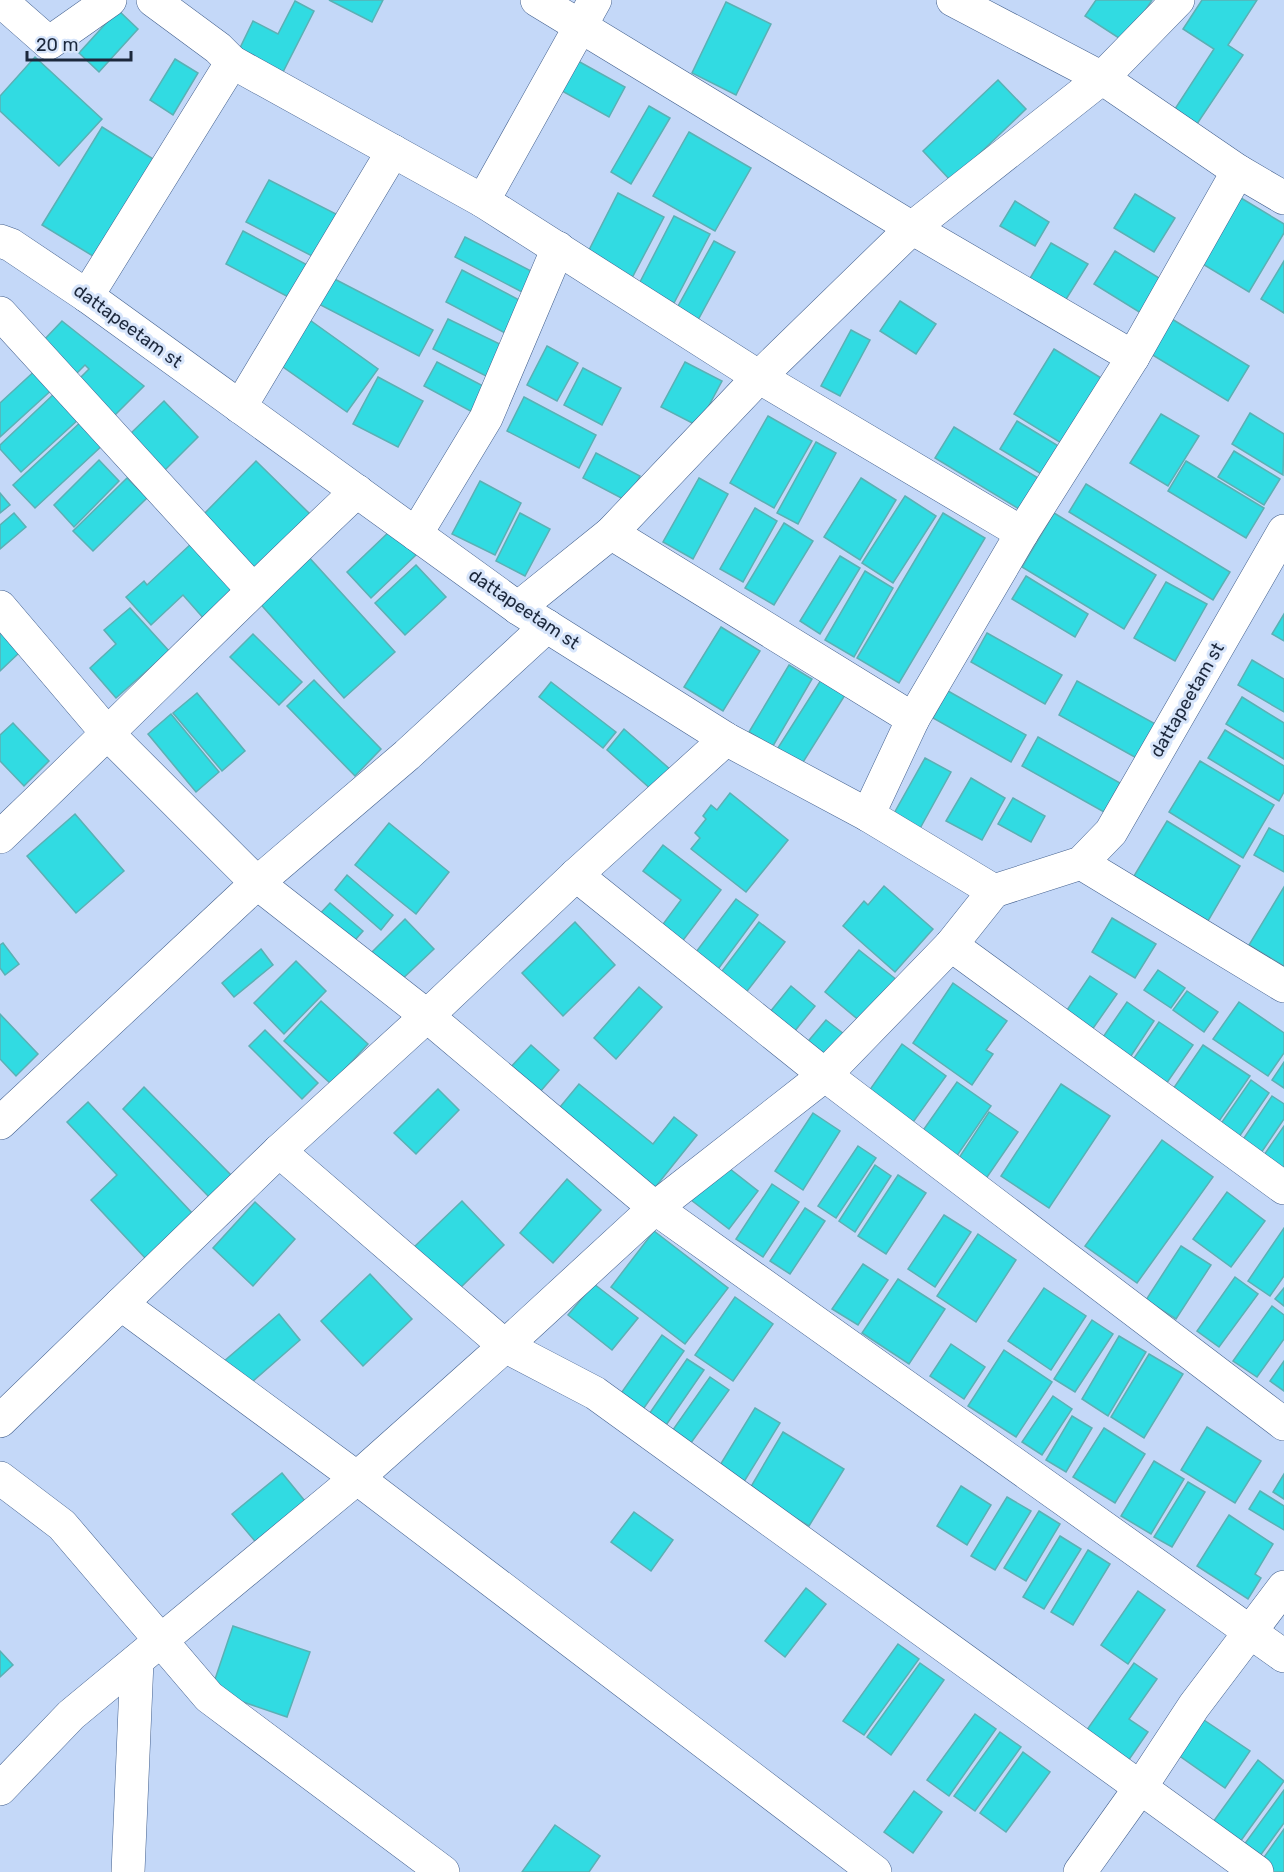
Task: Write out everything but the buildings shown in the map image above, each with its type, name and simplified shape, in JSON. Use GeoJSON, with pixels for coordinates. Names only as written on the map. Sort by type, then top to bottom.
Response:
{"type":"FeatureCollection","features":[{"type":"Feature","properties":{"kind":"street"},"geometry":{"type":"LineString","coordinates":[[0,0],[49,43],[110,0]]}},
{"type":"Feature","properties":{"kind":"street"},"geometry":{"type":"LineString","coordinates":[[153,0],[218,48],[232,62],[483,201],[759,377],[1022,533]]}},
{"type":"Feature","properties":{"kind":"street"},"geometry":{"type":"LineString","coordinates":[[537,0],[588,14],[912,228],[1133,357]]}},
{"type":"Feature","properties":{"kind":"street"},"geometry":{"type":"LineString","coordinates":[[953,0],[1102,78],[1238,171],[1284,198]]}},
{"type":"Feature","properties":{"kind":"street"},"geometry":{"type":"LineString","coordinates":[[518,608],[611,533],[759,377],[912,228],[1102,78],[1178,0]]}},
{"type":"Feature","properties":{"kind":"street"},"geometry":{"type":"LineString","coordinates":[[483,201],[588,14]]}},
{"type":"Feature","properties":{"kind":"street"},"geometry":{"type":"LineString","coordinates":[[87,296],[232,62]]}},
{"type":"Feature","properties":{"kind":"street"},"geometry":{"type":"LineString","coordinates":[[240,406],[393,151]]}},
{"type":"Feature","properties":{"kind":"street"},"geometry":{"type":"LineString","coordinates":[[868,815],[913,719],[1022,533],[1133,357],[1238,171]]}},
{"type":"Feature","properties":{"kind":"street"},"geometry":{"type":"LineString","coordinates":[[416,534],[486,418],[558,248]]}},
{"type":"Feature","properties":{"kind":"street","name":"dattapeetam st"},"geometry":{"type":"LineString","coordinates":[[4,249],[87,296],[518,608],[726,739],[868,815],[994,891],[1081,863],[1111,832],[1284,531]]}},
{"type":"Feature","properties":{"kind":"street"},"geometry":{"type":"LineString","coordinates":[[0,313],[253,590]]}},
{"type":"Feature","properties":{"kind":"street"},"geometry":{"type":"LineString","coordinates":[[0,837],[357,491]]}},
{"type":"Feature","properties":{"kind":"street"},"geometry":{"type":"LineString","coordinates":[[611,533],[913,719]]}},
{"type":"Feature","properties":{"kind":"street"},"geometry":{"type":"LineString","coordinates":[[0,607],[108,734],[256,882],[427,1016],[655,1208],[1284,1656]]}},
{"type":"Feature","properties":{"kind":"street"},"geometry":{"type":"LineString","coordinates":[[0,1123],[256,882],[407,755],[548,626]]}},
{"type":"Feature","properties":{"kind":"street"},"geometry":{"type":"LineString","coordinates":[[0,1421],[279,1151],[726,739]]}},
{"type":"Feature","properties":{"kind":"street"},"geometry":{"type":"LineString","coordinates":[[1081,863],[1284,986]]}},
{"type":"Feature","properties":{"kind":"street"},"geometry":{"type":"LineString","coordinates":[[576,875],[825,1075],[1284,1424]]}},
{"type":"Feature","properties":{"kind":"street"},"geometry":{"type":"LineString","coordinates":[[0,1789],[71,1715],[357,1478],[655,1208],[825,1075],[951,945],[994,891]]}},
{"type":"Feature","properties":{"kind":"street"},"geometry":{"type":"LineString","coordinates":[[951,945],[1284,1188]]}},
{"type":"Feature","properties":{"kind":"street"},"geometry":{"type":"LineString","coordinates":[[279,1151],[505,1346],[595,1393],[1257,1872]]}},
{"type":"Feature","properties":{"kind":"street"},"geometry":{"type":"LineString","coordinates":[[121,1305],[357,1478],[875,1872]]}},
{"type":"Feature","properties":{"kind":"street"},"geometry":{"type":"LineString","coordinates":[[0,1478],[62,1525],[209,1697],[444,1872]]}},
{"type":"Feature","properties":{"kind":"street"},"geometry":{"type":"LineString","coordinates":[[1080,1872],[1140,1788],[1194,1706],[1284,1587]]}},
{"type":"Feature","properties":{"kind":"street"},"geometry":{"type":"LineString","coordinates":[[128,1872],[136,1661]]}}]}
